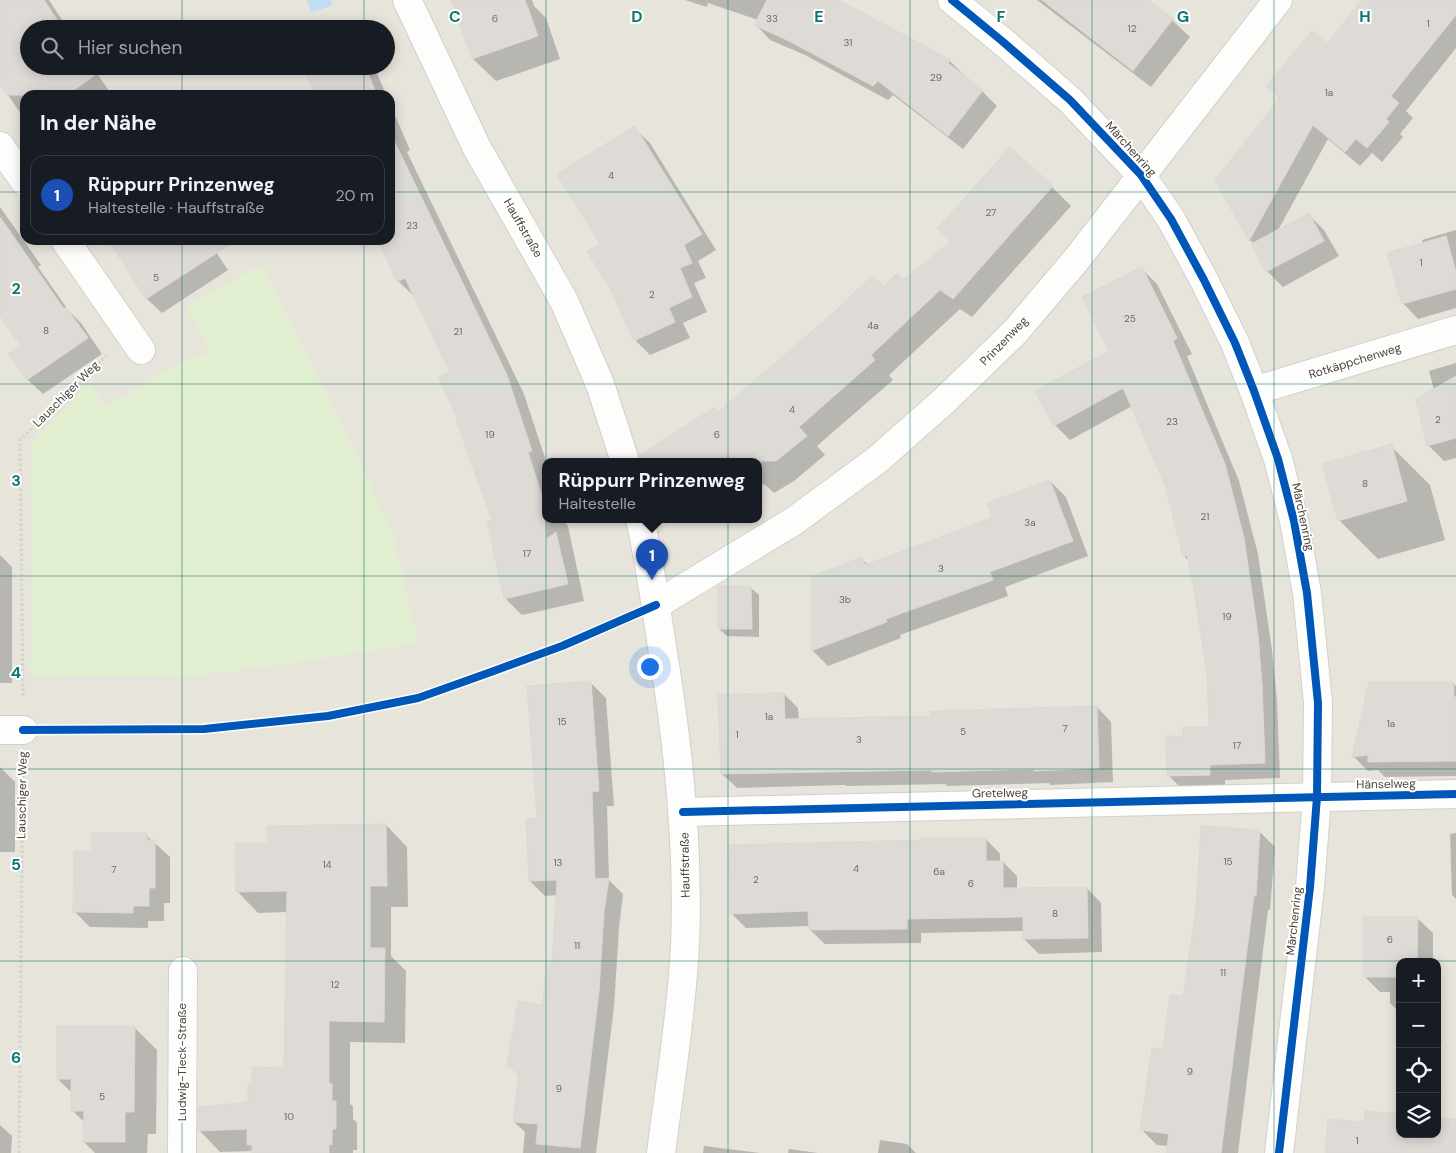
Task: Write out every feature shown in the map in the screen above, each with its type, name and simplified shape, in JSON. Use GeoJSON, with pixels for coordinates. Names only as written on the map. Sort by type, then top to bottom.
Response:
{"type":"FeatureCollection","features":[{"type":"Feature","properties":{"kind":"street","name":"Hauffstraße"},"geometry":{"type":"LineString","coordinates":[[407,0],[477,148],[564,301],[600,384],[624,458]]}},
{"type":"Feature","properties":{"kind":"street","name":"Märchenring"},"geometry":{"type":"LineString","coordinates":[[952,0],[1070,100],[1141,175],[1172,220],[1235,343],[1278,459],[1294,521],[1307,593],[1318,703],[1316,797],[1310,887],[1279,1153]]}},
{"type":"Feature","properties":{"kind":"street","name":"Prinzenweg"},"geometry":{"type":"LineString","coordinates":[[656,605],[794,521],[877,460],[940,405],[1015,332],[1076,260],[1278,0]]}},
{"type":"Feature","properties":{"kind":"street"},"geometry":{"type":"LineString","coordinates":[[0,146],[20,175]]}},
{"type":"Feature","properties":{"kind":"street"},"geometry":{"type":"LineString","coordinates":[[68,245],[135,341]]}},
{"type":"Feature","properties":{"kind":"street","name":"Rotkäppchenweg"},"geometry":{"type":"LineString","coordinates":[[1254,391],[1456,330]]}},
{"type":"Feature","properties":{"kind":"street","name":"Hauffstraße"},"geometry":{"type":"LineString","coordinates":[[641,523],[674,716],[684,812],[685,946],[680,1005],[661,1153]]}},
{"type":"Feature","properties":{"kind":"street","name":"Hänselweg"},"geometry":{"type":"LineString","coordinates":[[1316,797],[1456,794]]}},
{"type":"Feature","properties":{"kind":"street","name":"Gretelweg"},"geometry":{"type":"LineString","coordinates":[[684,812],[1316,797]]}},
{"type":"Feature","properties":{"kind":"street","name":"Ludwig-Tieck-Straße"},"geometry":{"type":"LineString","coordinates":[[182,1153],[183,972]]}},
{"type":"Feature","properties":{"kind":"shaded area"},"geometry":{"type":"Polygon","coordinates":[[[0,0],[1456,0],[1456,1153],[0,1153],[0,0]]]}},
{"type":"Feature","properties":{"kind":"green space"},"geometry":{"type":"Polygon","coordinates":[[[261,265],[393,532],[418,643],[288,664],[183,677],[31,675],[31,443],[90,382],[106,407],[157,375],[210,351],[185,305],[261,265]]]}},
{"type":"Feature","properties":{"kind":"water"},"geometry":{"type":"Polygon","coordinates":[[[307,0],[331,0],[332,6],[311,12],[307,0]]]}},
{"type":"Feature","properties":{"kind":"building"},"geometry":{"type":"Polygon","coordinates":[[[0,0],[44,0],[57,20],[20,20],[20,75],[94,76],[74,90],[20,90],[20,95],[7,95],[0,85],[0,0]]]}},
{"type":"Feature","properties":{"kind":"building"},"geometry":{"type":"Polygon","coordinates":[[[451,0],[525,0],[538,36],[472,59],[451,0]]]}},
{"type":"Feature","properties":{"kind":"building"},"geometry":{"type":"Polygon","coordinates":[[[767,0],[839,0],[951,60],[948,63],[983,90],[948,136],[878,81],[873,86],[789,41],[754,25],[767,0]]]}},
{"type":"Feature","properties":{"kind":"building"},"geometry":{"type":"Polygon","coordinates":[[[1042,0],[1149,0],[1173,19],[1133,71],[1042,0]]]}},
{"type":"Feature","properties":{"kind":"building"},"geometry":{"type":"Polygon","coordinates":[[[1362,0],[1456,0],[1456,15],[1391,96],[1399,103],[1386,119],[1389,122],[1367,148],[1356,139],[1345,152],[1313,125],[1249,241],[1215,180],[1280,98],[1266,86],[1312,31],[1327,43],[1362,0]]]}},
{"type":"Feature","properties":{"kind":"building"},"geometry":{"type":"Polygon","coordinates":[[[307,75],[369,75],[375,90],[313,90],[307,75]]]}},
{"type":"Feature","properties":{"kind":"building"},"geometry":{"type":"Polygon","coordinates":[[[635,126],[702,234],[684,245],[692,263],[680,268],[692,297],[669,308],[675,322],[634,341],[611,290],[587,251],[600,244],[557,174],[635,126]]]}},
{"type":"Feature","properties":{"kind":"building"},"geometry":{"type":"Polygon","coordinates":[[[395,142],[507,375],[532,451],[528,452],[542,496],[542,523],[546,523],[546,539],[556,532],[568,584],[504,599],[487,521],[492,520],[456,420],[458,419],[438,377],[450,372],[405,278],[397,282],[380,245],[395,245],[395,142]]]}},
{"type":"Feature","properties":{"kind":"building"},"geometry":{"type":"Polygon","coordinates":[[[1010,147],[1053,186],[953,299],[940,290],[871,355],[875,360],[799,427],[807,436],[776,461],[762,461],[762,458],[640,458],[640,455],[715,407],[718,412],[832,314],[872,276],[884,286],[897,273],[903,280],[951,241],[937,229],[1010,147]]]}},
{"type":"Feature","properties":{"kind":"building"},"geometry":{"type":"Polygon","coordinates":[[[1309,213],[1324,241],[1266,272],[1251,244],[1309,213]]]}},
{"type":"Feature","properties":{"kind":"building"},"geometry":{"type":"Polygon","coordinates":[[[0,217],[64,309],[66,307],[88,338],[27,380],[8,354],[20,345],[0,316],[0,217]]]}},
{"type":"Feature","properties":{"kind":"building"},"geometry":{"type":"Polygon","coordinates":[[[1446,236],[1456,272],[1456,289],[1402,304],[1387,253],[1446,236]]]}},
{"type":"Feature","properties":{"kind":"building"},"geometry":{"type":"Polygon","coordinates":[[[111,245],[229,245],[146,299],[111,245]]]}},
{"type":"Feature","properties":{"kind":"building"},"geometry":{"type":"Polygon","coordinates":[[[1142,267],[1177,338],[1173,341],[1225,464],[1244,538],[1258,634],[1265,763],[1210,765],[1210,775],[1167,776],[1166,736],[1183,736],[1183,727],[1209,727],[1207,673],[1187,555],[1183,557],[1165,485],[1123,388],[1054,426],[1035,391],[1109,351],[1082,297],[1142,267]]]}},
{"type":"Feature","properties":{"kind":"building"},"geometry":{"type":"Polygon","coordinates":[[[1456,376],[1456,438],[1427,446],[1416,399],[1456,376]]]}},
{"type":"Feature","properties":{"kind":"building"},"geometry":{"type":"Polygon","coordinates":[[[1392,444],[1407,501],[1338,521],[1322,464],[1392,444]]]}},
{"type":"Feature","properties":{"kind":"building"},"geometry":{"type":"Polygon","coordinates":[[[1050,480],[1073,541],[990,572],[993,580],[886,619],[887,622],[811,651],[811,577],[862,557],[865,565],[992,518],[987,503],[1050,480]]]}},
{"type":"Feature","properties":{"kind":"building"},"geometry":{"type":"Polygon","coordinates":[[[718,586],[751,586],[752,629],[718,629],[718,586]]]}},
{"type":"Feature","properties":{"kind":"building"},"geometry":{"type":"Polygon","coordinates":[[[591,681],[599,791],[592,792],[595,879],[609,878],[604,912],[599,991],[580,1148],[536,1144],[538,1124],[513,1122],[519,1074],[507,1065],[518,1001],[543,1005],[546,964],[552,964],[557,880],[529,881],[526,819],[537,818],[527,686],[591,681]]]}},
{"type":"Feature","properties":{"kind":"building"},"geometry":{"type":"Polygon","coordinates":[[[1369,682],[1453,682],[1454,697],[1456,697],[1456,761],[1368,762],[1368,755],[1352,757],[1369,682]]]}},
{"type":"Feature","properties":{"kind":"building"},"geometry":{"type":"Polygon","coordinates":[[[784,693],[785,719],[930,716],[930,711],[1097,706],[1099,768],[1034,771],[1034,769],[721,774],[718,694],[784,693]]]}},
{"type":"Feature","properties":{"kind":"building"},"geometry":{"type":"Polygon","coordinates":[[[386,824],[387,886],[370,886],[370,948],[385,948],[384,1022],[329,1021],[329,1083],[332,1084],[332,1101],[336,1101],[336,1129],[332,1129],[332,1145],[329,1144],[329,1153],[252,1153],[252,1145],[247,1145],[247,1129],[198,1131],[198,1107],[248,1102],[248,1083],[252,1084],[252,1067],[284,1068],[287,891],[236,892],[235,843],[267,843],[267,826],[386,824]]]}},
{"type":"Feature","properties":{"kind":"building"},"geometry":{"type":"Polygon","coordinates":[[[1201,826],[1260,830],[1256,896],[1254,895],[1221,1153],[1166,1153],[1169,1134],[1140,1130],[1152,1048],[1163,1049],[1170,995],[1183,996],[1196,910],[1201,826]]]}},
{"type":"Feature","properties":{"kind":"building"},"geometry":{"type":"Polygon","coordinates":[[[91,833],[147,833],[147,840],[155,840],[155,888],[149,888],[149,906],[133,906],[133,913],[73,912],[74,851],[91,851],[91,833]]]}},
{"type":"Feature","properties":{"kind":"building"},"geometry":{"type":"Polygon","coordinates":[[[922,838],[986,838],[986,861],[1003,861],[1003,888],[1087,887],[1088,938],[1023,939],[1023,917],[907,919],[907,929],[809,930],[808,911],[730,914],[728,845],[922,840],[922,838]]]}},
{"type":"Feature","properties":{"kind":"building"},"geometry":{"type":"Polygon","coordinates":[[[1363,917],[1418,917],[1417,958],[1396,958],[1396,977],[1363,977],[1363,917]]]}},
{"type":"Feature","properties":{"kind":"building"},"geometry":{"type":"Polygon","coordinates":[[[57,1026],[135,1026],[134,1112],[125,1112],[125,1142],[83,1142],[84,1111],[71,1111],[71,1079],[57,1079],[57,1026]]]}},
{"type":"Feature","properties":{"kind":"building"},"geometry":{"type":"Polygon","coordinates":[[[1365,1111],[1396,1114],[1396,1138],[1441,1138],[1441,1118],[1456,1119],[1456,1153],[1325,1153],[1328,1119],[1364,1122],[1365,1111]]]}},
{"type":"Feature","properties":{"kind":"cycle path"},"geometry":{"type":"LineString","coordinates":[[952,0],[1070,100],[1141,175],[1171,219],[1235,343],[1278,459],[1294,521],[1307,593],[1318,703],[1317,797],[1310,887],[1279,1153]]}},
{"type":"Feature","properties":{"kind":"cycle path"},"geometry":{"type":"LineString","coordinates":[[23,730],[204,729],[328,716],[418,698],[562,646],[656,605]]}},
{"type":"Feature","properties":{"kind":"cycle path"},"geometry":{"type":"LineString","coordinates":[[683,812],[1456,794]]}},
{"type":"Feature","properties":{"kind":"place","name":"Rüppurr Prinzenweg"},"geometry":{"type":"Point","coordinates":[652,580]}}]}
